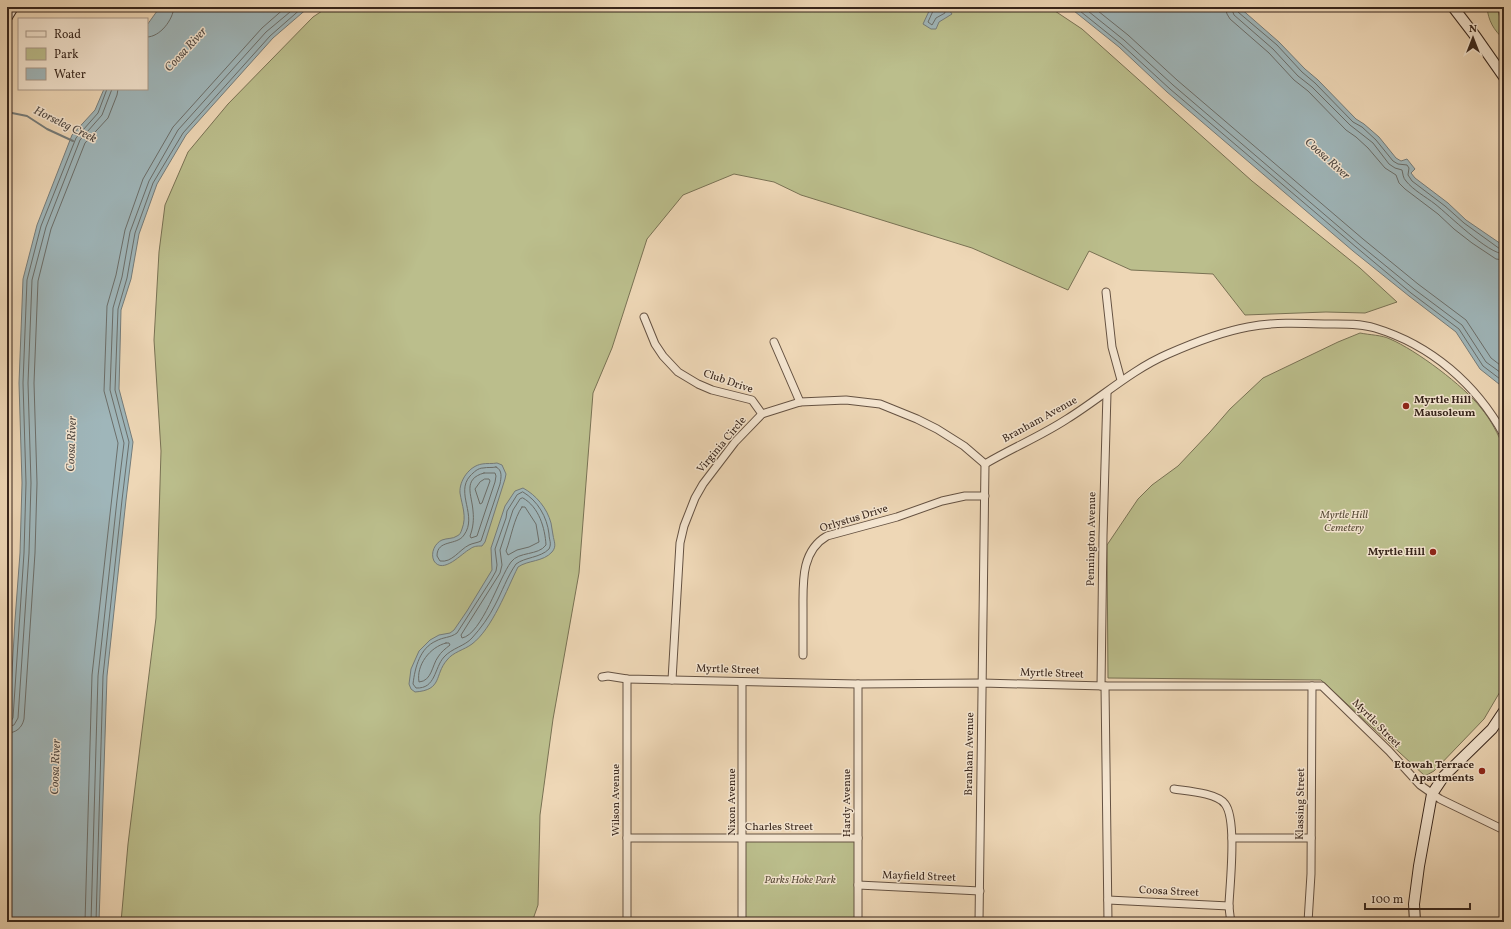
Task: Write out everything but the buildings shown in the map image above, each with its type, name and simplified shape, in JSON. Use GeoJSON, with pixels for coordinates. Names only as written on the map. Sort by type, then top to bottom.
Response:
{"type":"FeatureCollection","features":[{"type":"Feature","properties":{"kind":"main road"},"geometry":{"type":"LineString","coordinates":[[7,17],[13,7]]}},
{"type":"Feature","properties":{"kind":"main road"},"geometry":{"type":"LineString","coordinates":[[1453,7],[1504,78]]}},
{"type":"Feature","properties":{"kind":"main road"},"geometry":{"type":"LineString","coordinates":[[1415,922],[1414,904],[1419,866],[1432,794],[1444,776],[1492,729],[1504,711]]}},
{"type":"Feature","properties":{"kind":"street"},"geometry":{"type":"LineString","coordinates":[[1106,292],[1112,347],[1121,380]]}},
{"type":"Feature","properties":{"kind":"street","name":"Club Drive"},"geometry":{"type":"LineString","coordinates":[[644,317],[655,344],[663,356],[678,372],[705,387],[752,400],[762,414]]}},
{"type":"Feature","properties":{"kind":"street","name":"Branham Avenue"},"geometry":{"type":"LineString","coordinates":[[979,922],[985,464],[1066,420],[1107,393],[1121,380],[1167,355],[1232,331],[1267,324],[1300,323],[1366,326],[1416,344],[1450,368],[1473,390],[1487,406],[1504,435]]}},
{"type":"Feature","properties":{"kind":"street"},"geometry":{"type":"LineString","coordinates":[[774,342],[800,402]]}},
{"type":"Feature","properties":{"kind":"street","name":"Pennington Avenue"},"geometry":{"type":"LineString","coordinates":[[1107,393],[1103,536],[1103,686],[1108,922]]}},
{"type":"Feature","properties":{"kind":"street","name":"Virginia Circle"},"geometry":{"type":"LineString","coordinates":[[672,680],[680,543],[684,526],[695,498],[703,484],[735,442],[762,414],[800,402],[846,400],[880,404],[937,429],[964,446],[985,464]]}},
{"type":"Feature","properties":{"kind":"street","name":"Orlystus Drive"},"geometry":{"type":"LineString","coordinates":[[803,655],[803,576],[807,561],[818,542],[827,536],[897,517],[942,501],[965,496],[985,496]]}},
{"type":"Feature","properties":{"kind":"street","name":"Myrtle Street"},"geometry":{"type":"LineString","coordinates":[[602,676],[627,679],[858,684],[982,683],[1103,686],[1322,686],[1389,751],[1420,785],[1432,794],[1504,830]]}},
{"type":"Feature","properties":{"kind":"street","name":"Wilson Avenue"},"geometry":{"type":"LineString","coordinates":[[627,679],[627,922]]}},
{"type":"Feature","properties":{"kind":"street","name":"Nixon Avenue"},"geometry":{"type":"LineString","coordinates":[[742,682],[742,922]]}},
{"type":"Feature","properties":{"kind":"street","name":"Hardy Avenue"},"geometry":{"type":"LineString","coordinates":[[858,684],[858,922]]}},
{"type":"Feature","properties":{"kind":"street","name":"Klassing Street"},"geometry":{"type":"LineString","coordinates":[[1308,922],[1311,838],[1312,686]]}},
{"type":"Feature","properties":{"kind":"street"},"geometry":{"type":"LineString","coordinates":[[1174,789],[1215,796],[1225,803],[1230,813],[1232,838],[1229,906],[1231,922]]}},
{"type":"Feature","properties":{"kind":"street","name":"Charles Street"},"geometry":{"type":"LineString","coordinates":[[627,838],[858,838]]}},
{"type":"Feature","properties":{"kind":"street"},"geometry":{"type":"LineString","coordinates":[[1232,838],[1311,838]]}},
{"type":"Feature","properties":{"kind":"street","name":"Mayfield Street"},"geometry":{"type":"LineString","coordinates":[[858,885],[980,891]]}},
{"type":"Feature","properties":{"kind":"street","name":"Coosa Street"},"geometry":{"type":"LineString","coordinates":[[1108,900],[1229,906]]}},
{"type":"Feature","properties":{"kind":"green space"},"geometry":{"type":"Polygon","coordinates":[[[328,7],[1049,7],[1082,29],[1252,181],[1360,268],[1397,302],[1365,313],[1326,312],[1245,315],[1213,274],[1131,270],[1089,251],[1068,290],[972,248],[801,195],[774,182],[734,174],[683,195],[647,239],[612,348],[593,393],[579,573],[553,719],[540,815],[538,905],[532,922],[121,922],[128,844],[156,618],[161,451],[154,340],[159,252],[165,205],[188,152],[228,104],[313,17],[328,7]]]}},
{"type":"Feature","properties":{"kind":"green space"},"geometry":{"type":"Polygon","coordinates":[[[1487,7],[1497,7],[1504,26],[1504,39],[1492,25],[1487,7]]]}},
{"type":"Feature","properties":{"kind":"green space","name":"Myrtle Hill Cemetery"},"geometry":{"type":"Polygon","coordinates":[[[1360,333],[1383,337],[1401,344],[1452,379],[1485,413],[1494,427],[1504,448],[1504,685],[1484,719],[1434,771],[1425,776],[1321,680],[1108,678],[1107,545],[1138,499],[1152,485],[1178,466],[1230,409],[1263,378],[1360,333]]]}},
{"type":"Feature","properties":{"kind":"green space","name":"Parks Hoke Park"},"geometry":{"type":"Polygon","coordinates":[[[743,837],[858,838],[858,922],[742,922],[743,837]]]}},
{"type":"Feature","properties":{"kind":"water","name":"Coosa River"},"geometry":{"type":"Polygon","coordinates":[[[160,7],[309,7],[273,38],[186,135],[157,184],[139,234],[131,279],[121,310],[119,389],[133,442],[107,676],[99,922],[7,922],[7,758],[20,553],[22,483],[19,383],[23,279],[37,225],[72,135],[95,110],[104,90],[148,90],[148,24],[160,7]]]}},
{"type":"Feature","properties":{"kind":"water"},"geometry":{"type":"Polygon","coordinates":[[[928,7],[947,7],[952,14],[939,22],[936,29],[931,29],[923,24],[930,9],[928,7]]]}},
{"type":"Feature","properties":{"kind":"water","name":"Coosa River"},"geometry":{"type":"Polygon","coordinates":[[[1069,7],[1239,7],[1279,42],[1356,119],[1379,137],[1396,158],[1401,161],[1407,159],[1415,169],[1411,173],[1415,178],[1448,203],[1466,220],[1504,246],[1504,388],[1480,369],[1456,332],[1353,251],[1167,92],[1119,47],[1069,7]]]}},
{"type":"Feature","properties":{"kind":"water"},"geometry":{"type":"Polygon","coordinates":[[[497,463],[502,465],[506,474],[485,542],[482,546],[473,547],[452,562],[442,566],[438,565],[433,558],[435,546],[439,541],[454,538],[459,535],[461,531],[464,520],[464,511],[460,488],[463,479],[469,471],[477,465],[497,463]]]}},
{"type":"Feature","properties":{"kind":"water"},"geometry":{"type":"Polygon","coordinates":[[[523,488],[537,498],[547,512],[555,544],[554,550],[544,558],[518,567],[486,629],[472,644],[449,657],[434,685],[424,691],[415,692],[411,689],[409,684],[411,669],[419,651],[430,640],[439,635],[450,633],[454,630],[467,611],[492,570],[491,548],[505,506],[515,491],[523,488]]]}},
{"type":"Feature","properties":{"kind":"waterway","name":"Horseleg Creek"},"geometry":{"type":"LineString","coordinates":[[7,112],[27,116],[47,129],[73,141]]}},
{"type":"Feature","properties":{"kind":"place","name":"Myrtle Hill Mausoleum"},"geometry":{"type":"Point","coordinates":[1406,406]}},
{"type":"Feature","properties":{"kind":"place","name":"Myrtle Hill"},"geometry":{"type":"Point","coordinates":[1433,552]}},
{"type":"Feature","properties":{"kind":"place","name":"Etowah Terrace Apartments"},"geometry":{"type":"Point","coordinates":[1482,771]}}]}
